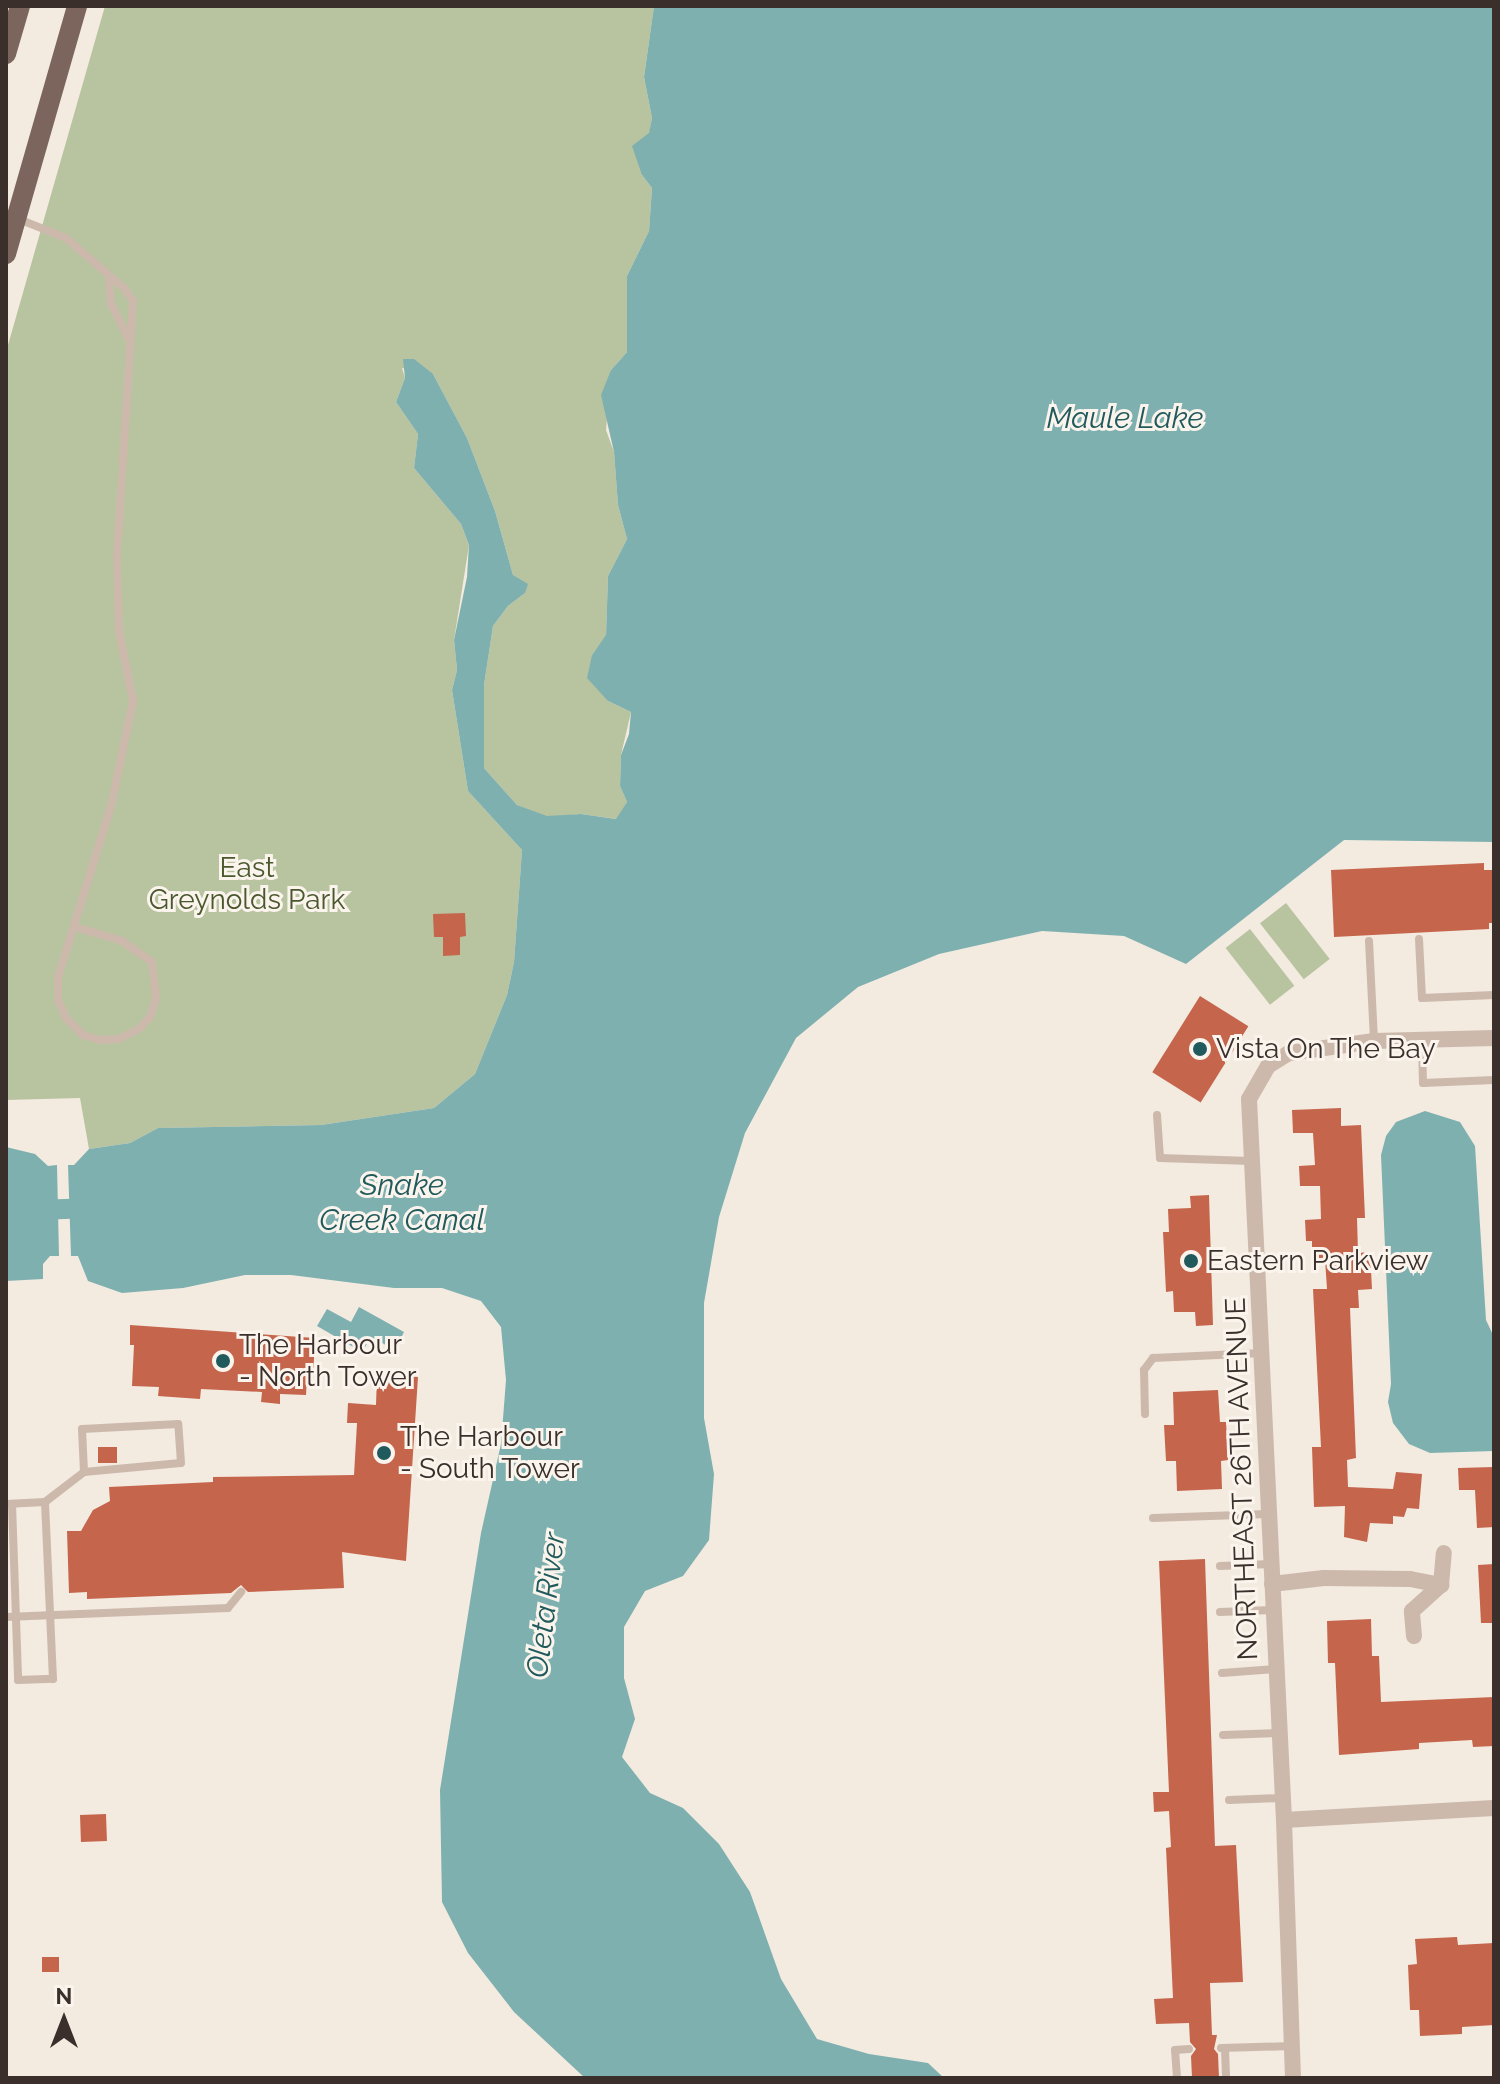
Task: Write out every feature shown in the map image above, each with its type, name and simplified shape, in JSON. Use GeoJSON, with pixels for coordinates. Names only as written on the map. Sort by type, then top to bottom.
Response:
{"type":"FeatureCollection","features":[{"type":"Feature","properties":{"kind":"main road"},"geometry":{"type":"LineString","coordinates":[[6,54],[20,6]]}},
{"type":"Feature","properties":{"kind":"main road"},"geometry":{"type":"LineString","coordinates":[[6,254],[11,215],[77,6]]}},
{"type":"Feature","properties":{"kind":"street","name":"NORTHEAST 26TH AVENUE"},"geometry":{"type":"LineString","coordinates":[[1293,2078],[1284,1820],[1249,1099],[1268,1066],[1289,1053],[1374,1041],[1494,1038]]}},
{"type":"Feature","properties":{"kind":"street"},"geometry":{"type":"LineString","coordinates":[[1414,1636],[1412,1611],[1441,1585],[1444,1553]]}},
{"type":"Feature","properties":{"kind":"street"},"geometry":{"type":"LineString","coordinates":[[1272,1584],[1324,1578],[1410,1579],[1441,1585]]}},
{"type":"Feature","properties":{"kind":"street"},"geometry":{"type":"LineString","coordinates":[[1284,1820],[1494,1808]]}},
{"type":"Feature","properties":{"kind":"lane"},"geometry":{"type":"LineString","coordinates":[[11,215],[66,238],[124,288],[133,301],[117,555],[119,631],[133,701],[111,806],[58,977],[58,1000],[66,1018],[83,1035],[101,1040],[119,1039],[139,1029],[150,1017],[156,999],[152,962],[137,948],[120,940],[74,927]]}},
{"type":"Feature","properties":{"kind":"lane"},"geometry":{"type":"LineString","coordinates":[[109,277],[111,304],[129,339]]}},
{"type":"Feature","properties":{"kind":"lane"},"geometry":{"type":"LineString","coordinates":[[1419,939],[1422,998],[1494,995]]}},
{"type":"Feature","properties":{"kind":"lane"},"geometry":{"type":"LineString","coordinates":[[1369,941],[1374,1041]]}},
{"type":"Feature","properties":{"kind":"lane"},"geometry":{"type":"LineString","coordinates":[[1422,1040],[1423,1083],[1494,1080]]}},
{"type":"Feature","properties":{"kind":"lane"},"geometry":{"type":"LineString","coordinates":[[1157,1115],[1160,1158],[1251,1161]]}},
{"type":"Feature","properties":{"kind":"lane"},"geometry":{"type":"LineString","coordinates":[[1145,1414],[1144,1370],[1153,1358],[1263,1353]]}},
{"type":"Feature","properties":{"kind":"lane"},"geometry":{"type":"LineString","coordinates":[[18,1680],[11,1617],[9,1504],[45,1502],[84,1472],[181,1463],[178,1424],[82,1429],[84,1472]]}},
{"type":"Feature","properties":{"kind":"lane"},"geometry":{"type":"LineString","coordinates":[[6,1683],[53,1679],[45,1502]]}},
{"type":"Feature","properties":{"kind":"lane"},"geometry":{"type":"LineString","coordinates":[[1153,1518],[1269,1514]]}},
{"type":"Feature","properties":{"kind":"lane"},"geometry":{"type":"LineString","coordinates":[[1220,1566],[1271,1564]]}},
{"type":"Feature","properties":{"kind":"lane"},"geometry":{"type":"LineString","coordinates":[[11,1617],[228,1608],[241,1592]]}},
{"type":"Feature","properties":{"kind":"lane"},"geometry":{"type":"LineString","coordinates":[[1220,1612],[1273,1610]]}},
{"type":"Feature","properties":{"kind":"lane"},"geometry":{"type":"LineString","coordinates":[[1222,1673],[1276,1669]]}},
{"type":"Feature","properties":{"kind":"lane"},"geometry":{"type":"LineString","coordinates":[[1223,1735],[1280,1733]]}},
{"type":"Feature","properties":{"kind":"lane"},"geometry":{"type":"LineString","coordinates":[[1229,1800],[1283,1798]]}},
{"type":"Feature","properties":{"kind":"lane"},"geometry":{"type":"LineString","coordinates":[[1226,2078],[1223,2048],[1292,2046]]}},
{"type":"Feature","properties":{"kind":"lane"},"geometry":{"type":"LineString","coordinates":[[1177,2078],[1175,2050],[1189,2049]]}},
{"type":"Feature","properties":{"kind":"green space","name":"East Greynolds Park"},"geometry":{"type":"Polygon","coordinates":[[[105,6],[654,6],[644,77],[652,118],[642,175],[652,188],[649,231],[627,276],[627,352],[611,370],[606,430],[614,452],[618,505],[627,539],[608,576],[606,636],[592,655],[608,701],[631,712],[621,755],[620,786],[627,802],[617,819],[581,814],[547,817],[517,805],[484,768],[484,685],[493,626],[508,606],[525,593],[513,575],[495,511],[467,438],[433,374],[402,368],[405,378],[396,402],[418,434],[414,468],[461,524],[469,545],[454,640],[457,670],[452,690],[468,791],[522,850],[514,962],[507,995],[475,1074],[434,1108],[321,1125],[158,1128],[130,1143],[89,1149],[80,1098],[6,1100],[6,352],[105,6]]]}},
{"type":"Feature","properties":{"kind":"green space"},"geometry":{"type":"Polygon","coordinates":[[[1286,903],[1330,959],[1304,979],[1260,923],[1286,903]]]}},
{"type":"Feature","properties":{"kind":"green space"},"geometry":{"type":"Polygon","coordinates":[[[1250,929],[1294,986],[1270,1005],[1226,948],[1250,929]]]}},
{"type":"Feature","properties":{"kind":"water"},"geometry":{"type":"Polygon","coordinates":[[[654,6],[1494,6],[1494,842],[1344,840],[1186,964],[1124,936],[1042,931],[939,954],[858,987],[796,1038],[745,1133],[719,1217],[704,1303],[704,1418],[714,1474],[709,1540],[683,1576],[645,1591],[624,1627],[624,1678],[635,1719],[622,1757],[650,1793],[683,1808],[719,1844],[750,1892],[781,1979],[817,2039],[869,2054],[928,2063],[944,2078],[585,2078],[514,2012],[468,1953],[442,1902],[440,1790],[481,1533],[501,1444],[506,1380],[501,1327],[481,1301],[442,1288],[394,1288],[291,1275],[245,1275],[183,1288],[122,1293],[88,1281],[78,1256],[71,1256],[68,1165],[74,1165],[89,1149],[130,1143],[158,1128],[321,1125],[434,1108],[475,1074],[507,995],[514,962],[522,850],[468,791],[452,690],[457,670],[454,640],[467,577],[469,545],[461,524],[414,468],[418,434],[396,402],[405,378],[403,359],[414,359],[433,374],[467,438],[495,511],[513,575],[528,584],[525,593],[508,606],[493,626],[484,685],[484,768],[517,805],[547,816],[581,814],[616,819],[627,802],[620,786],[621,755],[629,734],[631,712],[608,701],[587,678],[592,655],[606,635],[608,576],[627,539],[618,505],[614,452],[601,395],[611,370],[627,352],[627,276],[649,231],[652,188],[642,175],[632,146],[649,133],[652,118],[644,77],[654,6]]]}},
{"type":"Feature","properties":{"kind":"water"},"geometry":{"type":"Polygon","coordinates":[[[1425,1111],[1460,1122],[1475,1146],[1486,1320],[1494,1337],[1494,1451],[1430,1453],[1409,1444],[1393,1423],[1388,1402],[1391,1384],[1381,1155],[1386,1136],[1396,1122],[1425,1111]]]}},
{"type":"Feature","properties":{"kind":"water"},"geometry":{"type":"Polygon","coordinates":[[[6,1147],[35,1154],[48,1166],[57,1165],[59,1256],[50,1256],[43,1264],[43,1279],[6,1281],[6,1147]]]}},
{"type":"Feature","properties":{"kind":"water"},"geometry":{"type":"Polygon","coordinates":[[[359,1307],[404,1332],[395,1350],[371,1337],[362,1352],[317,1326],[327,1309],[351,1322],[359,1307]]]}},
{"type":"Feature","properties":{"kind":"building"},"geometry":{"type":"Polygon","coordinates":[[[1484,863],[1484,870],[1494,870],[1494,923],[1489,923],[1489,929],[1334,937],[1331,870],[1484,863]]]}},
{"type":"Feature","properties":{"kind":"building"},"geometry":{"type":"Polygon","coordinates":[[[465,913],[466,936],[460,937],[460,955],[443,956],[443,937],[434,937],[433,914],[465,913]]]}},
{"type":"Feature","properties":{"kind":"building","name":"Vista On The Bay"},"geometry":{"type":"Polygon","coordinates":[[[1200,996],[1248,1026],[1201,1103],[1152,1072],[1200,996]]]}},
{"type":"Feature","properties":{"kind":"building"},"geometry":{"type":"Polygon","coordinates":[[[1341,1108],[1341,1126],[1361,1125],[1365,1218],[1357,1218],[1358,1253],[1370,1252],[1372,1289],[1358,1290],[1359,1308],[1350,1308],[1356,1458],[1347,1460],[1348,1487],[1393,1489],[1396,1472],[1422,1474],[1419,1509],[1407,1508],[1404,1517],[1393,1516],[1393,1524],[1370,1523],[1367,1542],[1344,1537],[1345,1506],[1314,1507],[1312,1447],[1321,1447],[1313,1289],[1327,1289],[1325,1259],[1312,1259],[1312,1241],[1306,1241],[1305,1220],[1321,1219],[1320,1186],[1300,1186],[1299,1166],[1315,1165],[1313,1133],[1293,1133],[1292,1110],[1341,1108]]]}},
{"type":"Feature","properties":{"kind":"building","name":"Eastern Parkview"},"geometry":{"type":"Polygon","coordinates":[[[1209,1195],[1213,1325],[1196,1326],[1195,1312],[1174,1312],[1173,1291],[1166,1292],[1163,1232],[1169,1232],[1168,1209],[1191,1208],[1190,1196],[1209,1195]]]}},
{"type":"Feature","properties":{"kind":"building","name":"The Harbour - North Tower"},"geometry":{"type":"Polygon","coordinates":[[[130,1325],[315,1338],[313,1378],[307,1377],[306,1395],[280,1394],[280,1404],[261,1402],[262,1392],[201,1389],[200,1399],[158,1396],[159,1387],[132,1386],[134,1345],[130,1345],[130,1325]]]}},
{"type":"Feature","properties":{"kind":"building"},"geometry":{"type":"Polygon","coordinates":[[[377,1375],[418,1377],[406,1561],[342,1552],[344,1588],[248,1592],[241,1585],[231,1593],[87,1599],[87,1592],[69,1593],[67,1531],[81,1531],[93,1510],[110,1501],[109,1487],[213,1482],[213,1477],[354,1475],[357,1423],[347,1423],[348,1403],[376,1405],[377,1375]]]}},
{"type":"Feature","properties":{"kind":"building"},"geometry":{"type":"Polygon","coordinates":[[[1218,1390],[1220,1422],[1226,1422],[1228,1460],[1221,1461],[1222,1489],[1177,1491],[1176,1461],[1166,1461],[1164,1425],[1174,1425],[1173,1392],[1218,1390]]]}},
{"type":"Feature","properties":{"kind":"building"},"geometry":{"type":"Polygon","coordinates":[[[98,1447],[117,1447],[117,1463],[98,1463],[98,1447]]]}},
{"type":"Feature","properties":{"kind":"building"},"geometry":{"type":"Polygon","coordinates":[[[1494,1467],[1494,1527],[1477,1528],[1475,1490],[1459,1490],[1458,1468],[1494,1467]]]}},
{"type":"Feature","properties":{"kind":"building"},"geometry":{"type":"Polygon","coordinates":[[[1205,1559],[1215,1846],[1236,1845],[1243,1982],[1210,1983],[1212,2035],[1217,2035],[1214,2049],[1218,2054],[1219,2078],[1192,2078],[1191,2056],[1196,2049],[1190,2042],[1189,2023],[1156,2024],[1154,1999],[1173,1998],[1166,1848],[1171,1847],[1169,1811],[1154,1812],[1153,1792],[1169,1792],[1159,1561],[1205,1559]]]}},
{"type":"Feature","properties":{"kind":"building"},"geometry":{"type":"Polygon","coordinates":[[[1494,1564],[1494,1623],[1481,1623],[1478,1565],[1494,1564]]]}},
{"type":"Feature","properties":{"kind":"building"},"geometry":{"type":"Polygon","coordinates":[[[1371,1619],[1372,1656],[1379,1656],[1381,1702],[1494,1697],[1494,1746],[1473,1747],[1472,1740],[1419,1743],[1419,1749],[1339,1755],[1335,1663],[1328,1663],[1327,1621],[1371,1619]]]}},
{"type":"Feature","properties":{"kind":"building"},"geometry":{"type":"Polygon","coordinates":[[[106,1814],[107,1841],[81,1842],[80,1815],[106,1814]]]}},
{"type":"Feature","properties":{"kind":"building"},"geometry":{"type":"Polygon","coordinates":[[[1457,1937],[1458,1945],[1494,1943],[1494,2025],[1462,2027],[1462,2034],[1420,2036],[1419,2010],[1410,2010],[1408,1965],[1417,1964],[1415,1939],[1457,1937]]]}},
{"type":"Feature","properties":{"kind":"building"},"geometry":{"type":"Polygon","coordinates":[[[42,1957],[59,1957],[59,1972],[42,1972],[42,1957]]]}},
{"type":"Feature","properties":{"kind":"waterway","name":"Snake Creek Canal"},"geometry":{"type":"LineString","coordinates":[[6,1211],[94,1208]]}},
{"type":"Feature","properties":{"kind":"place","name":"Vista On The Bay"},"geometry":{"type":"Point","coordinates":[1200,1049]}},
{"type":"Feature","properties":{"kind":"place","name":"Eastern Parkview"},"geometry":{"type":"Point","coordinates":[1191,1261]}},
{"type":"Feature","properties":{"kind":"place","name":"The Harbour - North Tower"},"geometry":{"type":"Point","coordinates":[223,1361]}},
{"type":"Feature","properties":{"kind":"place","name":"The Harbour - South Tower"},"geometry":{"type":"Point","coordinates":[384,1453]}},
{"type":"Feature","properties":{"kind":"water label","name":"Maule Lake"},"geometry":{"type":"Point","coordinates":[1125,418]}},
{"type":"Feature","properties":{"kind":"water label","name":"Oleta River"},"geometry":{"type":"Point","coordinates":[546,1605]}}]}
